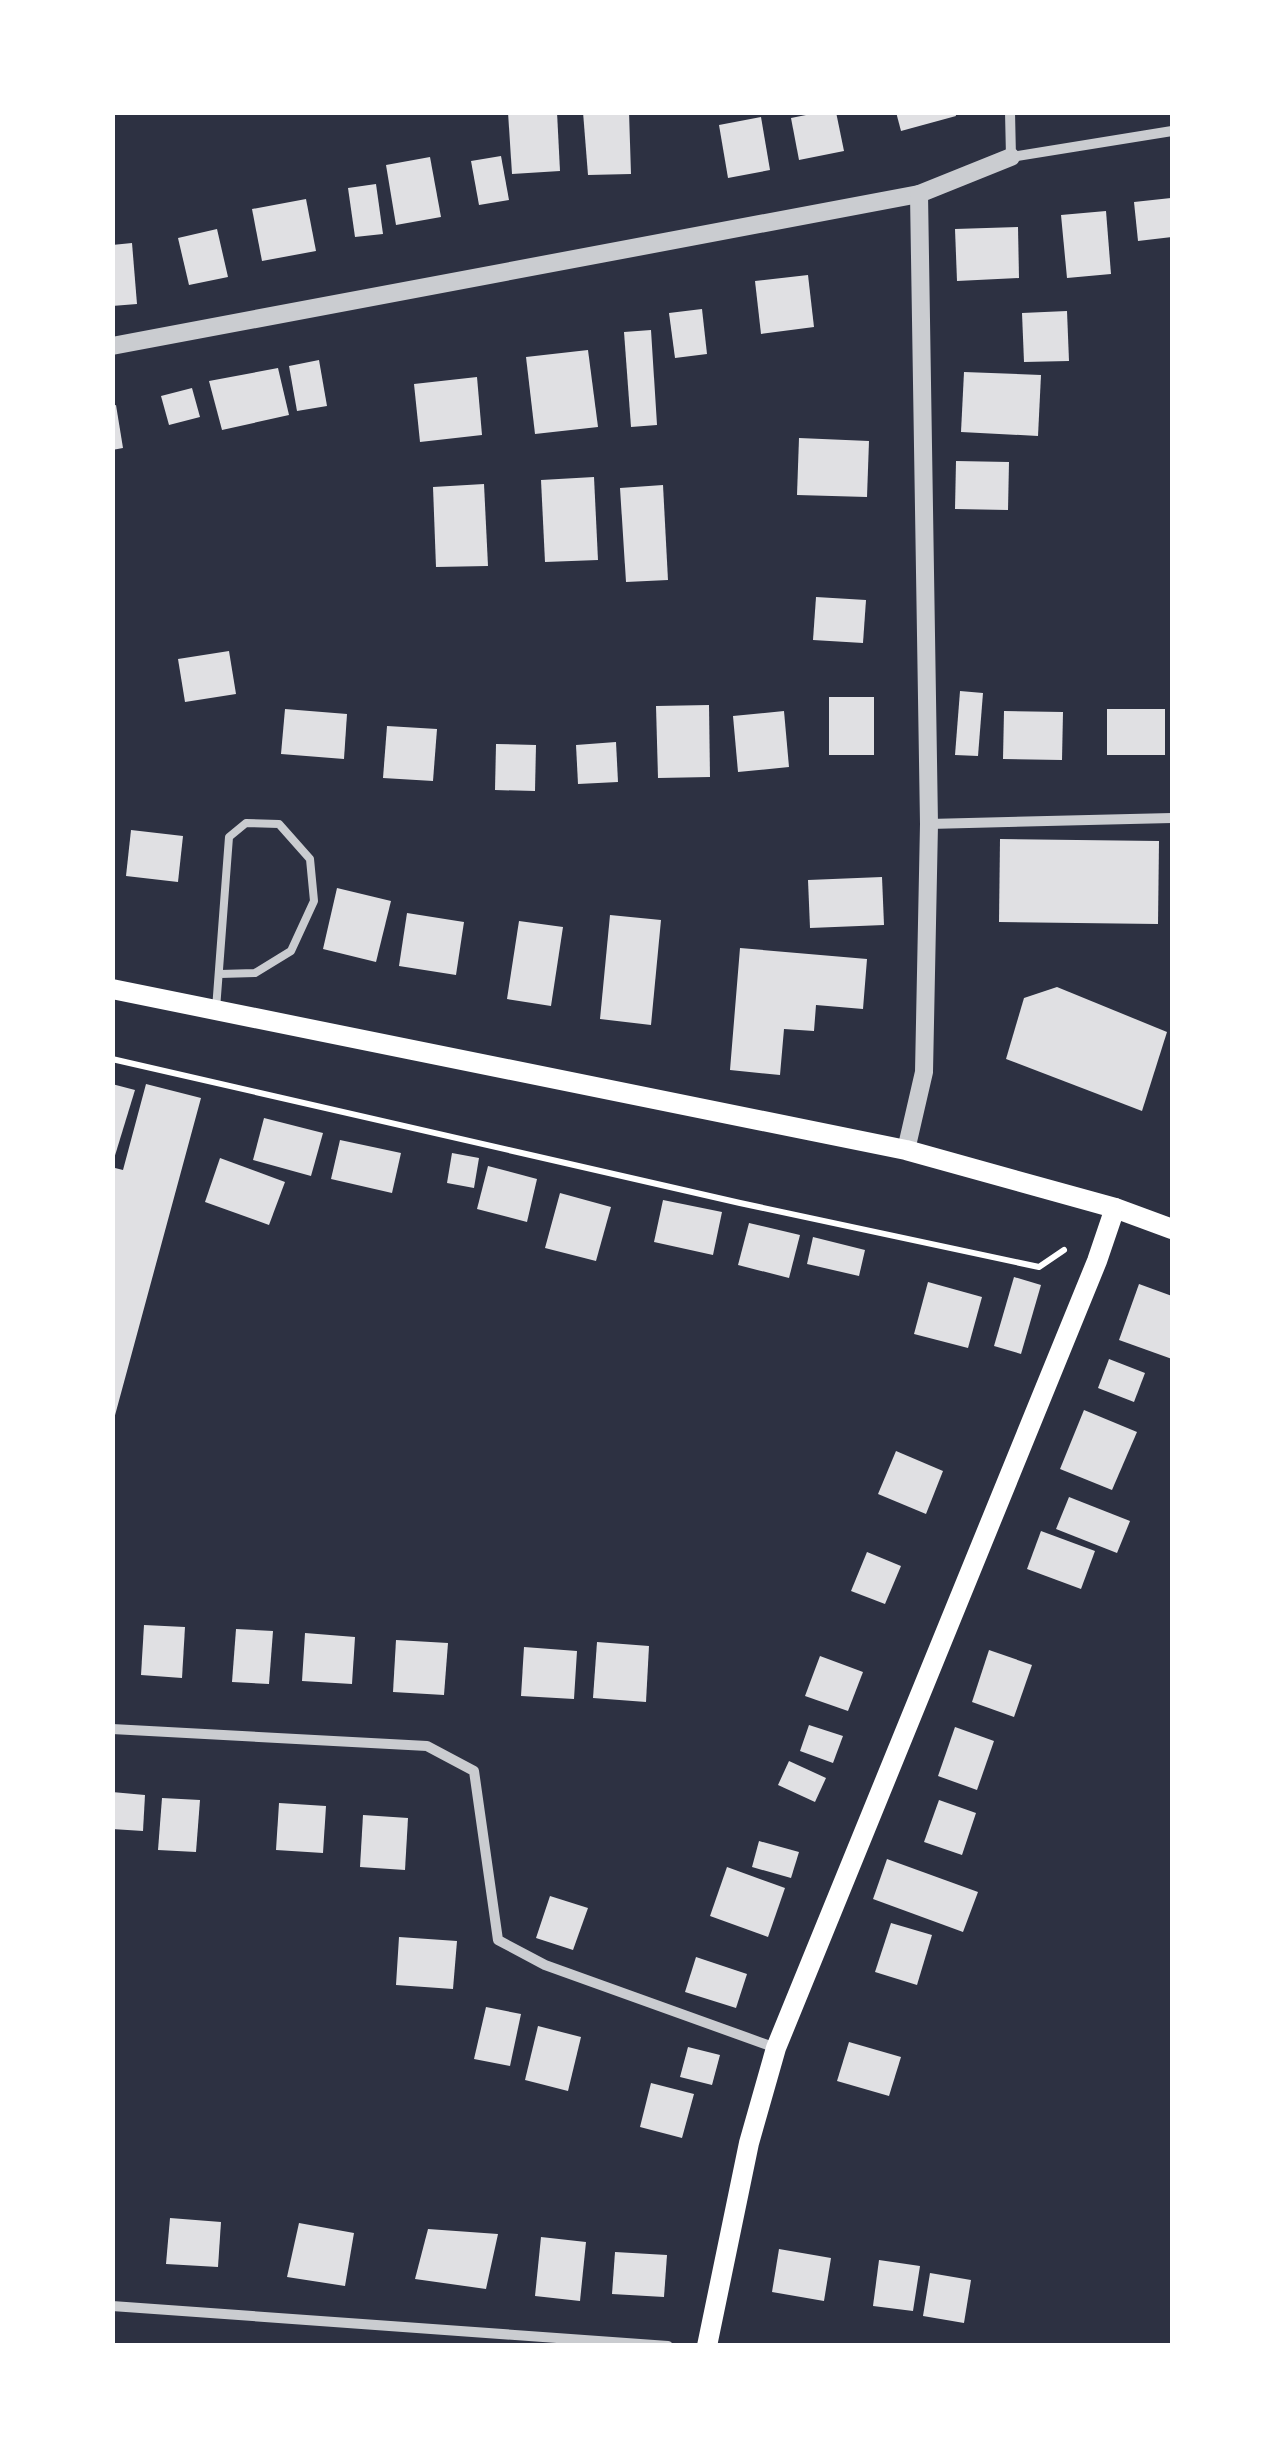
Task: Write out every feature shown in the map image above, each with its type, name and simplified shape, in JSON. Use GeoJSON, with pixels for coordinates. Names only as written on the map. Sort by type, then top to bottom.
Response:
{"type":"FeatureCollection","features":[{"type":"Feature","properties":{"kind":"main road"},"geometry":{"type":"LineString","coordinates":[[112,988],[906,1150],[1115,1208],[1172,1229]]}},
{"type":"Feature","properties":{"kind":"main road"},"geometry":{"type":"LineString","coordinates":[[707,2346],[750,2143],[776,2048],[1115,1208]]}},
{"type":"Feature","properties":{"kind":"street"},"geometry":{"type":"LineString","coordinates":[[1010,112],[1010,157]]}},
{"type":"Feature","properties":{"kind":"street"},"geometry":{"type":"LineString","coordinates":[[112,346],[919,194],[1010,157],[1172,131]]}},
{"type":"Feature","properties":{"kind":"street"},"geometry":{"type":"LineString","coordinates":[[906,1150],[924,1072],[928,824],[919,194]]}},
{"type":"Feature","properties":{"kind":"street"},"geometry":{"type":"LineString","coordinates":[[928,824],[1172,818]]}},
{"type":"Feature","properties":{"kind":"street"},"geometry":{"type":"LineString","coordinates":[[112,1729],[427,1746],[474,1771],[498,1940],[545,1965],[776,2048]]}},
{"type":"Feature","properties":{"kind":"street"},"geometry":{"type":"LineString","coordinates":[[112,2306],[668,2346]]}},
{"type":"Feature","properties":{"kind":"lane"},"geometry":{"type":"LineString","coordinates":[[216,1009],[229,837],[246,823],[279,824],[310,859],[314,901],[291,951],[254,973],[220,974]]}},
{"type":"Feature","properties":{"kind":"path"},"geometry":{"type":"LineString","coordinates":[[112,1059],[740,1203],[1039,1267],[1064,1250]]}},
{"type":"Feature","properties":{"kind":"building"},"geometry":{"type":"Polygon","coordinates":[[[508,112],[557,112],[560,171],[512,174],[508,112]]]}},
{"type":"Feature","properties":{"kind":"building"},"geometry":{"type":"Polygon","coordinates":[[[583,112],[629,112],[631,174],[588,175],[583,112]]]}},
{"type":"Feature","properties":{"kind":"building"},"geometry":{"type":"Polygon","coordinates":[[[836,112],[844,151],[799,160],[791,118],[836,112]]]}},
{"type":"Feature","properties":{"kind":"building"},"geometry":{"type":"Polygon","coordinates":[[[896,112],[955,112],[956,116],[901,131],[896,112]]]}},
{"type":"Feature","properties":{"kind":"building"},"geometry":{"type":"Polygon","coordinates":[[[761,117],[770,170],[728,178],[719,125],[761,117]]]}},
{"type":"Feature","properties":{"kind":"building"},"geometry":{"type":"Polygon","coordinates":[[[501,156],[509,200],[479,205],[471,161],[501,156]]]}},
{"type":"Feature","properties":{"kind":"building"},"geometry":{"type":"Polygon","coordinates":[[[430,157],[441,217],[396,225],[386,165],[430,157]]]}},
{"type":"Feature","properties":{"kind":"building"},"geometry":{"type":"Polygon","coordinates":[[[376,184],[383,234],[355,237],[348,188],[376,184]]]}},
{"type":"Feature","properties":{"kind":"building"},"geometry":{"type":"Polygon","coordinates":[[[1171,198],[1172,237],[1138,241],[1134,202],[1171,198]]]}},
{"type":"Feature","properties":{"kind":"building"},"geometry":{"type":"Polygon","coordinates":[[[306,199],[316,251],[262,261],[252,209],[306,199]]]}},
{"type":"Feature","properties":{"kind":"building"},"geometry":{"type":"Polygon","coordinates":[[[1106,211],[1111,274],[1067,278],[1061,215],[1106,211]]]}},
{"type":"Feature","properties":{"kind":"building"},"geometry":{"type":"Polygon","coordinates":[[[1018,227],[1019,278],[957,281],[955,229],[1018,227]]]}},
{"type":"Feature","properties":{"kind":"building"},"geometry":{"type":"Polygon","coordinates":[[[217,229],[228,277],[189,285],[178,238],[217,229]]]}},
{"type":"Feature","properties":{"kind":"building"},"geometry":{"type":"Polygon","coordinates":[[[132,243],[137,304],[112,306],[112,245],[132,243]]]}},
{"type":"Feature","properties":{"kind":"building"},"geometry":{"type":"Polygon","coordinates":[[[808,275],[814,327],[761,334],[755,281],[808,275]]]}},
{"type":"Feature","properties":{"kind":"building"},"geometry":{"type":"Polygon","coordinates":[[[702,309],[707,354],[675,358],[669,313],[702,309]]]}},
{"type":"Feature","properties":{"kind":"building"},"geometry":{"type":"Polygon","coordinates":[[[1067,311],[1069,361],[1024,362],[1022,313],[1067,311]]]}},
{"type":"Feature","properties":{"kind":"building"},"geometry":{"type":"Polygon","coordinates":[[[651,330],[657,425],[631,427],[624,332],[651,330]]]}},
{"type":"Feature","properties":{"kind":"building"},"geometry":{"type":"Polygon","coordinates":[[[588,350],[598,427],[535,434],[526,357],[588,350]]]}},
{"type":"Feature","properties":{"kind":"building"},"geometry":{"type":"Polygon","coordinates":[[[319,360],[327,406],[297,411],[289,366],[319,360]]]}},
{"type":"Feature","properties":{"kind":"building"},"geometry":{"type":"Polygon","coordinates":[[[278,368],[289,415],[222,430],[209,381],[278,368]]]}},
{"type":"Feature","properties":{"kind":"building"},"geometry":{"type":"Polygon","coordinates":[[[964,372],[1041,375],[1038,436],[961,432],[964,372]]]}},
{"type":"Feature","properties":{"kind":"building"},"geometry":{"type":"Polygon","coordinates":[[[477,377],[482,435],[420,442],[414,384],[477,377]]]}},
{"type":"Feature","properties":{"kind":"building"},"geometry":{"type":"Polygon","coordinates":[[[192,388],[200,417],[169,425],[161,396],[192,388]]]}},
{"type":"Feature","properties":{"kind":"building"},"geometry":{"type":"Polygon","coordinates":[[[116,405],[123,448],[112,450],[112,406],[116,405]]]}},
{"type":"Feature","properties":{"kind":"building"},"geometry":{"type":"Polygon","coordinates":[[[799,438],[869,441],[867,497],[797,495],[799,438]]]}},
{"type":"Feature","properties":{"kind":"building"},"geometry":{"type":"Polygon","coordinates":[[[956,461],[1009,462],[1008,510],[955,509],[956,461]]]}},
{"type":"Feature","properties":{"kind":"building"},"geometry":{"type":"Polygon","coordinates":[[[594,477],[598,560],[545,562],[541,480],[594,477]]]}},
{"type":"Feature","properties":{"kind":"building"},"geometry":{"type":"Polygon","coordinates":[[[484,484],[488,566],[436,567],[433,487],[484,484]]]}},
{"type":"Feature","properties":{"kind":"building"},"geometry":{"type":"Polygon","coordinates":[[[663,485],[668,580],[626,582],[620,488],[663,485]]]}},
{"type":"Feature","properties":{"kind":"building"},"geometry":{"type":"Polygon","coordinates":[[[816,597],[866,600],[863,643],[813,640],[816,597]]]}},
{"type":"Feature","properties":{"kind":"building"},"geometry":{"type":"Polygon","coordinates":[[[229,651],[236,694],[185,702],[178,659],[229,651]]]}},
{"type":"Feature","properties":{"kind":"building"},"geometry":{"type":"Polygon","coordinates":[[[960,691],[983,693],[978,756],[955,755],[960,691]]]}},
{"type":"Feature","properties":{"kind":"building"},"geometry":{"type":"Polygon","coordinates":[[[829,697],[874,697],[874,755],[829,755],[829,697]]]}},
{"type":"Feature","properties":{"kind":"building"},"geometry":{"type":"Polygon","coordinates":[[[709,705],[710,777],[658,778],[656,706],[709,705]]]}},
{"type":"Feature","properties":{"kind":"building"},"geometry":{"type":"Polygon","coordinates":[[[285,709],[347,714],[344,759],[281,754],[285,709]]]}},
{"type":"Feature","properties":{"kind":"building"},"geometry":{"type":"Polygon","coordinates":[[[1107,709],[1165,709],[1165,755],[1107,755],[1107,709]]]}},
{"type":"Feature","properties":{"kind":"building"},"geometry":{"type":"Polygon","coordinates":[[[784,711],[789,767],[738,772],[733,716],[784,711]]]}},
{"type":"Feature","properties":{"kind":"building"},"geometry":{"type":"Polygon","coordinates":[[[1004,711],[1063,712],[1062,760],[1003,759],[1004,711]]]}},
{"type":"Feature","properties":{"kind":"building"},"geometry":{"type":"Polygon","coordinates":[[[387,726],[437,729],[433,781],[383,778],[387,726]]]}},
{"type":"Feature","properties":{"kind":"building"},"geometry":{"type":"Polygon","coordinates":[[[616,742],[618,782],[578,784],[576,745],[616,742]]]}},
{"type":"Feature","properties":{"kind":"building"},"geometry":{"type":"Polygon","coordinates":[[[496,744],[536,745],[535,791],[495,790],[496,744]]]}},
{"type":"Feature","properties":{"kind":"building"},"geometry":{"type":"Polygon","coordinates":[[[131,830],[183,836],[178,882],[126,876],[131,830]]]}},
{"type":"Feature","properties":{"kind":"building"},"geometry":{"type":"Polygon","coordinates":[[[1000,839],[1159,841],[1158,924],[999,922],[1000,839]]]}},
{"type":"Feature","properties":{"kind":"building"},"geometry":{"type":"Polygon","coordinates":[[[882,877],[884,925],[810,928],[808,880],[882,877]]]}},
{"type":"Feature","properties":{"kind":"building"},"geometry":{"type":"Polygon","coordinates":[[[337,888],[391,901],[376,962],[323,949],[337,888]]]}},
{"type":"Feature","properties":{"kind":"building"},"geometry":{"type":"Polygon","coordinates":[[[407,913],[464,922],[456,975],[399,966],[407,913]]]}},
{"type":"Feature","properties":{"kind":"building"},"geometry":{"type":"Polygon","coordinates":[[[610,915],[661,920],[651,1025],[600,1019],[610,915]]]}},
{"type":"Feature","properties":{"kind":"building"},"geometry":{"type":"Polygon","coordinates":[[[519,921],[563,927],[551,1006],[507,999],[519,921]]]}},
{"type":"Feature","properties":{"kind":"building"},"geometry":{"type":"Polygon","coordinates":[[[740,948],[867,959],[863,1009],[816,1005],[814,1031],[784,1029],[780,1075],[730,1070],[740,948]]]}},
{"type":"Feature","properties":{"kind":"building"},"geometry":{"type":"Polygon","coordinates":[[[1057,987],[1167,1032],[1142,1111],[1006,1059],[1024,998],[1057,987]]]}},
{"type":"Feature","properties":{"kind":"building"},"geometry":{"type":"Polygon","coordinates":[[[112,1084],[135,1090],[113,1162],[112,1162],[112,1084]]]}},
{"type":"Feature","properties":{"kind":"building"},"geometry":{"type":"Polygon","coordinates":[[[146,1084],[201,1098],[114,1419],[112,1175],[115,1168],[123,1170],[146,1084]]]}},
{"type":"Feature","properties":{"kind":"building"},"geometry":{"type":"Polygon","coordinates":[[[264,1118],[323,1133],[311,1176],[253,1160],[264,1118]]]}},
{"type":"Feature","properties":{"kind":"building"},"geometry":{"type":"Polygon","coordinates":[[[340,1140],[401,1153],[392,1193],[331,1179],[340,1140]]]}},
{"type":"Feature","properties":{"kind":"building"},"geometry":{"type":"Polygon","coordinates":[[[452,1153],[479,1158],[474,1188],[447,1183],[452,1153]]]}},
{"type":"Feature","properties":{"kind":"building"},"geometry":{"type":"Polygon","coordinates":[[[220,1158],[285,1182],[269,1225],[205,1202],[220,1158]]]}},
{"type":"Feature","properties":{"kind":"building"},"geometry":{"type":"Polygon","coordinates":[[[488,1166],[537,1179],[527,1222],[477,1209],[488,1166]]]}},
{"type":"Feature","properties":{"kind":"building"},"geometry":{"type":"Polygon","coordinates":[[[560,1193],[611,1207],[596,1261],[545,1248],[560,1193]]]}},
{"type":"Feature","properties":{"kind":"building"},"geometry":{"type":"Polygon","coordinates":[[[663,1200],[722,1212],[713,1255],[654,1242],[663,1200]]]}},
{"type":"Feature","properties":{"kind":"building"},"geometry":{"type":"Polygon","coordinates":[[[749,1223],[800,1235],[789,1278],[738,1265],[749,1223]]]}},
{"type":"Feature","properties":{"kind":"building"},"geometry":{"type":"Polygon","coordinates":[[[813,1237],[865,1250],[859,1276],[807,1264],[813,1237]]]}},
{"type":"Feature","properties":{"kind":"building"},"geometry":{"type":"Polygon","coordinates":[[[1014,1277],[1041,1285],[1021,1354],[994,1346],[1014,1277]]]}},
{"type":"Feature","properties":{"kind":"building"},"geometry":{"type":"Polygon","coordinates":[[[928,1282],[982,1297],[968,1348],[914,1334],[928,1282]]]}},
{"type":"Feature","properties":{"kind":"building"},"geometry":{"type":"Polygon","coordinates":[[[1139,1284],[1172,1296],[1172,1359],[1119,1340],[1139,1284]]]}},
{"type":"Feature","properties":{"kind":"building"},"geometry":{"type":"Polygon","coordinates":[[[1109,1359],[1145,1373],[1134,1402],[1098,1388],[1109,1359]]]}},
{"type":"Feature","properties":{"kind":"building"},"geometry":{"type":"Polygon","coordinates":[[[1084,1410],[1137,1432],[1112,1490],[1060,1469],[1084,1410]]]}},
{"type":"Feature","properties":{"kind":"building"},"geometry":{"type":"Polygon","coordinates":[[[896,1451],[943,1471],[926,1514],[878,1494],[896,1451]]]}},
{"type":"Feature","properties":{"kind":"building"},"geometry":{"type":"Polygon","coordinates":[[[1069,1497],[1130,1521],[1117,1553],[1056,1529],[1069,1497]]]}},
{"type":"Feature","properties":{"kind":"building"},"geometry":{"type":"Polygon","coordinates":[[[1041,1531],[1095,1551],[1081,1589],[1027,1569],[1041,1531]]]}},
{"type":"Feature","properties":{"kind":"building"},"geometry":{"type":"Polygon","coordinates":[[[867,1552],[901,1566],[885,1604],[851,1591],[867,1552]]]}},
{"type":"Feature","properties":{"kind":"building"},"geometry":{"type":"Polygon","coordinates":[[[144,1625],[185,1627],[182,1678],[141,1675],[144,1625]]]}},
{"type":"Feature","properties":{"kind":"building"},"geometry":{"type":"Polygon","coordinates":[[[236,1629],[273,1631],[269,1684],[232,1682],[236,1629]]]}},
{"type":"Feature","properties":{"kind":"building"},"geometry":{"type":"Polygon","coordinates":[[[305,1633],[355,1637],[352,1684],[302,1681],[305,1633]]]}},
{"type":"Feature","properties":{"kind":"building"},"geometry":{"type":"Polygon","coordinates":[[[396,1640],[448,1643],[444,1695],[393,1692],[396,1640]]]}},
{"type":"Feature","properties":{"kind":"building"},"geometry":{"type":"Polygon","coordinates":[[[597,1642],[649,1646],[646,1702],[593,1698],[597,1642]]]}},
{"type":"Feature","properties":{"kind":"building"},"geometry":{"type":"Polygon","coordinates":[[[524,1647],[577,1651],[574,1699],[521,1696],[524,1647]]]}},
{"type":"Feature","properties":{"kind":"building"},"geometry":{"type":"Polygon","coordinates":[[[989,1650],[1032,1665],[1014,1717],[972,1702],[989,1650]]]}},
{"type":"Feature","properties":{"kind":"building"},"geometry":{"type":"Polygon","coordinates":[[[820,1656],[863,1672],[848,1711],[805,1696],[820,1656]]]}},
{"type":"Feature","properties":{"kind":"building"},"geometry":{"type":"Polygon","coordinates":[[[809,1725],[843,1736],[833,1763],[800,1751],[809,1725]]]}},
{"type":"Feature","properties":{"kind":"building"},"geometry":{"type":"Polygon","coordinates":[[[955,1727],[994,1741],[977,1790],[938,1776],[955,1727]]]}},
{"type":"Feature","properties":{"kind":"building"},"geometry":{"type":"Polygon","coordinates":[[[789,1761],[826,1778],[815,1802],[778,1785],[789,1761]]]}},
{"type":"Feature","properties":{"kind":"building"},"geometry":{"type":"Polygon","coordinates":[[[112,1792],[145,1795],[143,1831],[112,1829],[112,1792]]]}},
{"type":"Feature","properties":{"kind":"building"},"geometry":{"type":"Polygon","coordinates":[[[162,1798],[200,1800],[196,1852],[158,1850],[162,1798]]]}},
{"type":"Feature","properties":{"kind":"building"},"geometry":{"type":"Polygon","coordinates":[[[939,1800],[976,1813],[962,1855],[924,1842],[939,1800]]]}},
{"type":"Feature","properties":{"kind":"building"},"geometry":{"type":"Polygon","coordinates":[[[279,1803],[326,1806],[323,1853],[276,1850],[279,1803]]]}},
{"type":"Feature","properties":{"kind":"building"},"geometry":{"type":"Polygon","coordinates":[[[363,1815],[408,1818],[405,1870],[360,1867],[363,1815]]]}},
{"type":"Feature","properties":{"kind":"building"},"geometry":{"type":"Polygon","coordinates":[[[759,1841],[799,1852],[791,1878],[752,1867],[759,1841]]]}},
{"type":"Feature","properties":{"kind":"building"},"geometry":{"type":"Polygon","coordinates":[[[887,1859],[978,1892],[963,1932],[873,1899],[887,1859]]]}},
{"type":"Feature","properties":{"kind":"building"},"geometry":{"type":"Polygon","coordinates":[[[727,1867],[785,1888],[768,1937],[710,1916],[727,1867]]]}},
{"type":"Feature","properties":{"kind":"building"},"geometry":{"type":"Polygon","coordinates":[[[550,1896],[588,1908],[573,1950],[536,1938],[550,1896]]]}},
{"type":"Feature","properties":{"kind":"building"},"geometry":{"type":"Polygon","coordinates":[[[891,1923],[932,1935],[917,1985],[875,1972],[891,1923]]]}},
{"type":"Feature","properties":{"kind":"building"},"geometry":{"type":"Polygon","coordinates":[[[399,1937],[457,1941],[453,1989],[396,1985],[399,1937]]]}},
{"type":"Feature","properties":{"kind":"building"},"geometry":{"type":"Polygon","coordinates":[[[696,1957],[747,1974],[736,2008],[685,1992],[696,1957]]]}},
{"type":"Feature","properties":{"kind":"building"},"geometry":{"type":"Polygon","coordinates":[[[486,2007],[521,2014],[510,2066],[474,2059],[486,2007]]]}},
{"type":"Feature","properties":{"kind":"building"},"geometry":{"type":"Polygon","coordinates":[[[538,2026],[581,2037],[568,2091],[525,2080],[538,2026]]]}},
{"type":"Feature","properties":{"kind":"building"},"geometry":{"type":"Polygon","coordinates":[[[849,2042],[901,2057],[889,2096],[837,2081],[849,2042]]]}},
{"type":"Feature","properties":{"kind":"building"},"geometry":{"type":"Polygon","coordinates":[[[688,2047],[720,2055],[712,2085],[680,2077],[688,2047]]]}},
{"type":"Feature","properties":{"kind":"building"},"geometry":{"type":"Polygon","coordinates":[[[651,2083],[694,2094],[682,2138],[640,2127],[651,2083]]]}},
{"type":"Feature","properties":{"kind":"building"},"geometry":{"type":"Polygon","coordinates":[[[170,2218],[221,2222],[218,2267],[166,2264],[170,2218]]]}},
{"type":"Feature","properties":{"kind":"building"},"geometry":{"type":"Polygon","coordinates":[[[299,2223],[354,2233],[345,2286],[287,2277],[299,2223]]]}},
{"type":"Feature","properties":{"kind":"building"},"geometry":{"type":"Polygon","coordinates":[[[428,2229],[498,2234],[486,2289],[415,2279],[428,2229]]]}},
{"type":"Feature","properties":{"kind":"building"},"geometry":{"type":"Polygon","coordinates":[[[541,2237],[586,2242],[580,2301],[535,2296],[541,2237]]]}},
{"type":"Feature","properties":{"kind":"building"},"geometry":{"type":"Polygon","coordinates":[[[779,2249],[831,2258],[824,2301],[772,2292],[779,2249]]]}},
{"type":"Feature","properties":{"kind":"building"},"geometry":{"type":"Polygon","coordinates":[[[615,2252],[667,2255],[664,2297],[612,2294],[615,2252]]]}},
{"type":"Feature","properties":{"kind":"building"},"geometry":{"type":"Polygon","coordinates":[[[879,2260],[920,2266],[913,2311],[873,2306],[879,2260]]]}},
{"type":"Feature","properties":{"kind":"building"},"geometry":{"type":"Polygon","coordinates":[[[930,2273],[971,2280],[964,2323],[923,2316],[930,2273]]]}}]}
